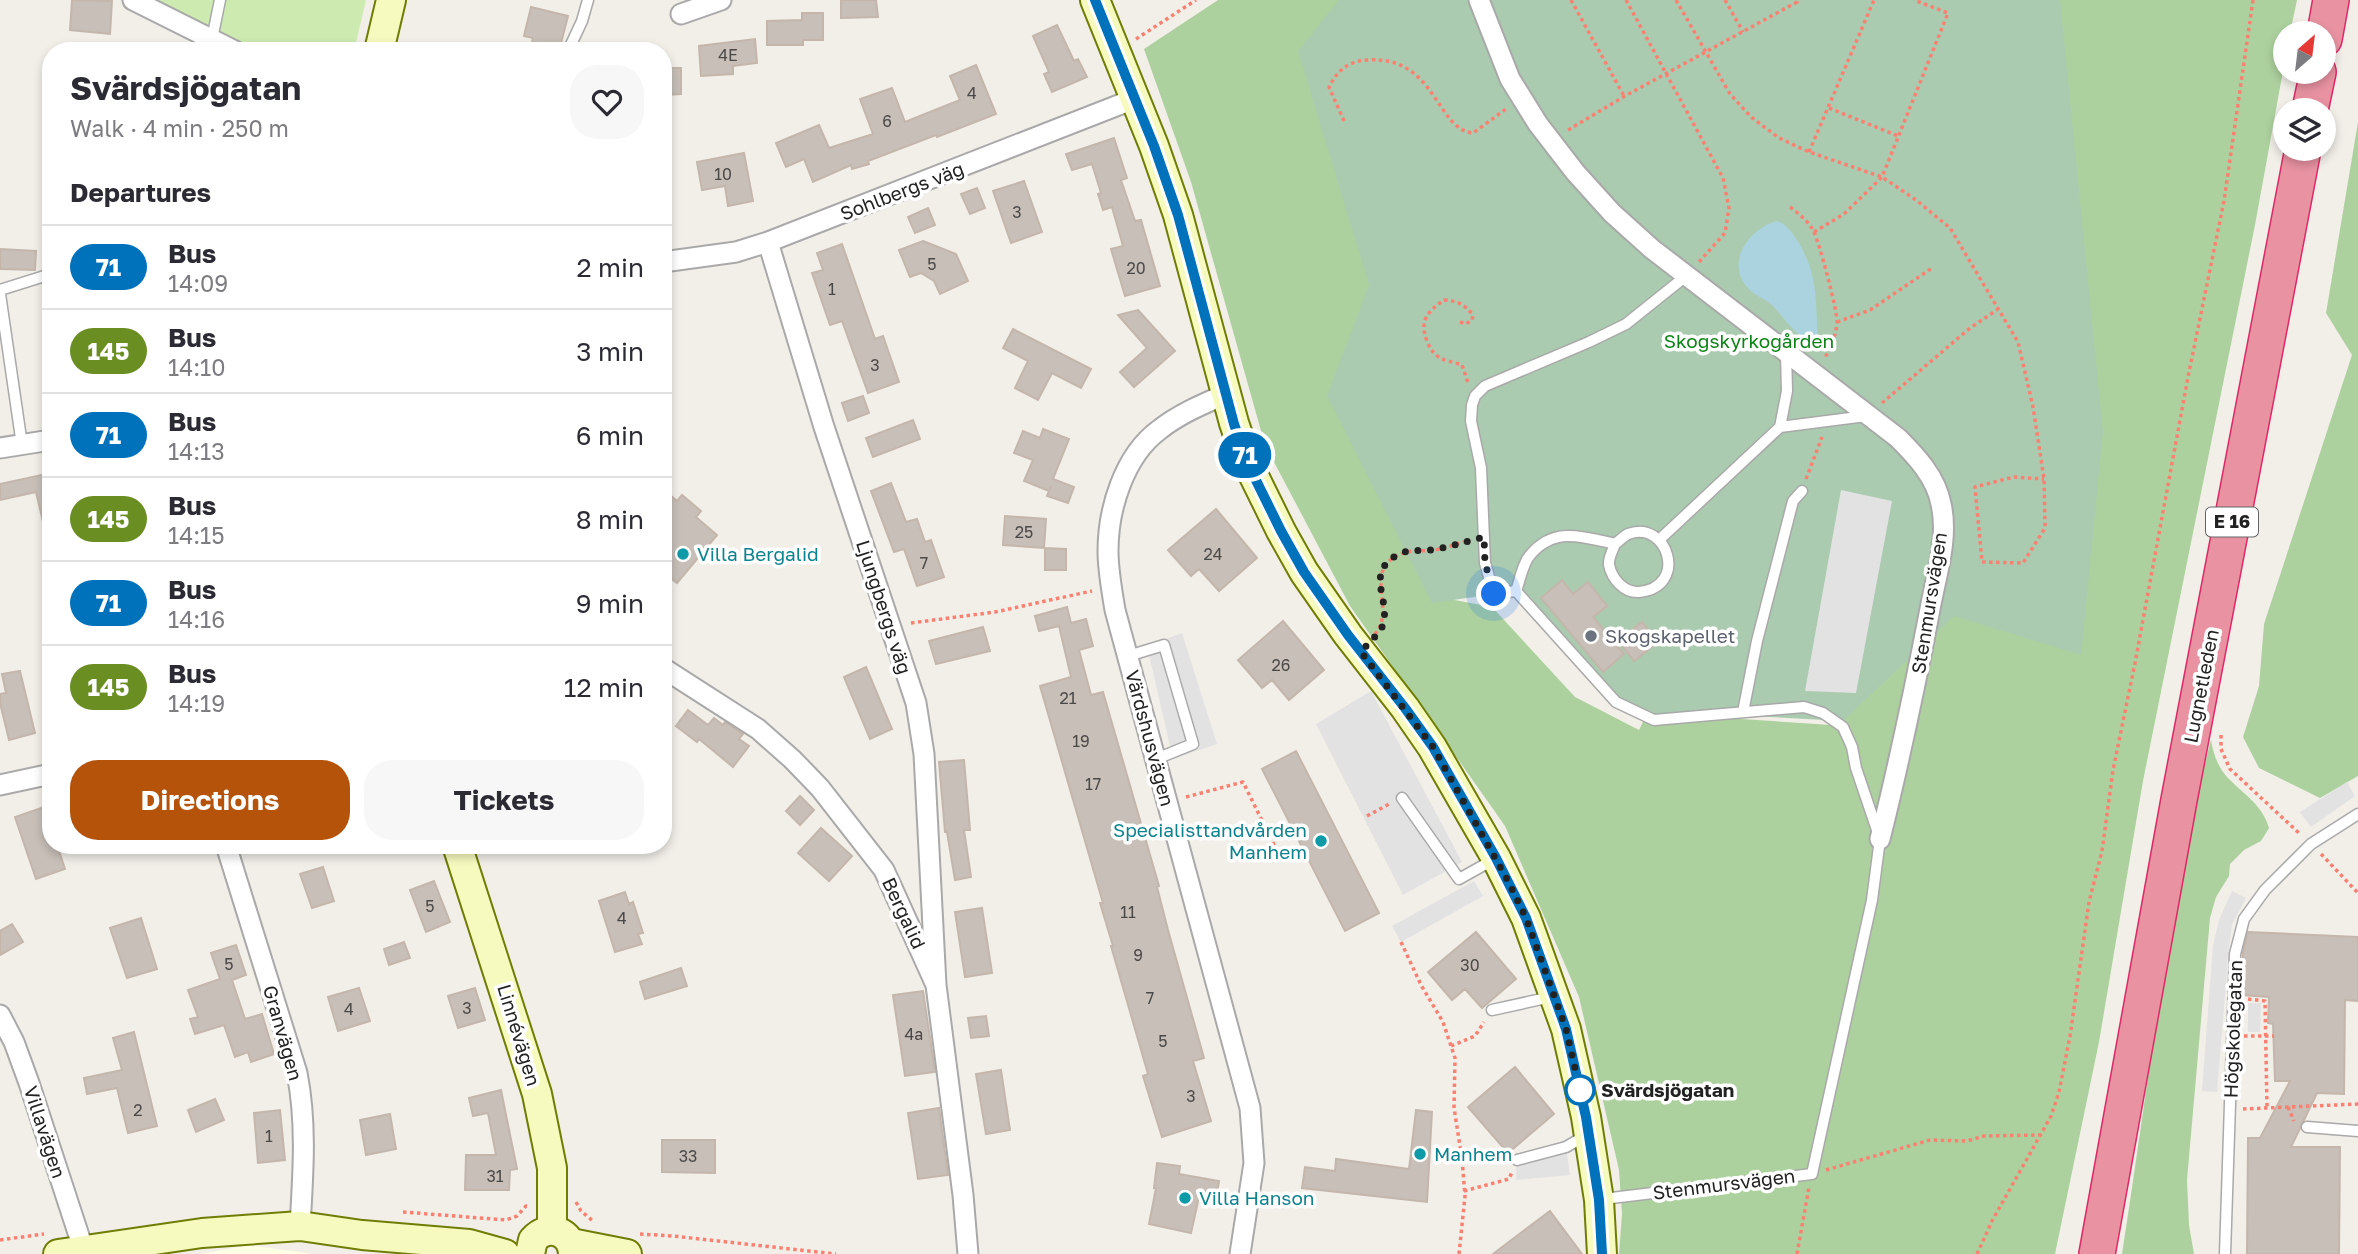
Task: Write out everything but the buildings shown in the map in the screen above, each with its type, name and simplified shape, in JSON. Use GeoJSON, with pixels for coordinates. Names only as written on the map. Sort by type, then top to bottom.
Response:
{"type":"FeatureCollection","features":[{"type":"Feature","properties":{"kind":"highway"},"geometry":{"type":"LineString","coordinates":[[2327,21],[2331,0]]}},
{"type":"Feature","properties":{"kind":"highway","name":"Lugnetleden"},"geometry":{"type":"LineString","coordinates":[[2101,1244],[2174,827],[2301,161]]}},
{"type":"Feature","properties":{"kind":"street"},"geometry":{"type":"LineString","coordinates":[[133,0],[218,42]]}},
{"type":"Feature","properties":{"kind":"street"},"geometry":{"type":"LineString","coordinates":[[381,42],[391,0]]}},
{"type":"Feature","properties":{"kind":"street"},"geometry":{"type":"LineString","coordinates":[[681,14],[721,0]]}},
{"type":"Feature","properties":{"kind":"street"},"geometry":{"type":"LineString","coordinates":[[1095,0],[1154,146],[1178,215],[1226,394],[1248,464],[1304,572],[1433,747],[1496,858],[1526,918],[1566,1029],[1589,1134],[1599,1200],[1602,1254]]}},
{"type":"Feature","properties":{"kind":"street","name":"Stenmursvägen"},"geometry":{"type":"LineString","coordinates":[[1479,0],[1510,79],[1524,102],[1575,172],[1612,213],[1652,250],[1898,438],[1914,454],[1932,479],[1941,504],[1943,537],[1908,727],[1880,839]]}},
{"type":"Feature","properties":{"kind":"street","name":"Sohlbergs väg"},"geometry":{"type":"LineString","coordinates":[[672,261],[729,254],[768,242],[1135,99]]}},
{"type":"Feature","properties":{"kind":"street","name":"Ljungbergs väg"},"geometry":{"type":"LineString","coordinates":[[768,242],[839,473],[916,704],[924,754],[936,985]]}},
{"type":"Feature","properties":{"kind":"street","name":"Värdshusvägen"},"geometry":{"type":"LineString","coordinates":[[1226,394],[1159,429],[1129,466],[1109,527],[1107,552],[1111,587],[1128,656],[1250,1108],[1254,1163],[1240,1254]]}},
{"type":"Feature","properties":{"kind":"street"},"geometry":{"type":"LineString","coordinates":[[0,449],[42,442]]}},
{"type":"Feature","properties":{"kind":"street","name":"Bergalid"},"geometry":{"type":"LineString","coordinates":[[672,674],[758,729],[820,788],[884,870],[936,985],[968,1254]]}},
{"type":"Feature","properties":{"kind":"street"},"geometry":{"type":"LineString","coordinates":[[0,785],[42,776]]}},
{"type":"Feature","properties":{"kind":"street","name":"Granvägen"},"geometry":{"type":"LineString","coordinates":[[234,854],[299,1085],[303,1115],[300,1226]]}},
{"type":"Feature","properties":{"kind":"street","name":"Linnévägen"},"geometry":{"type":"LineString","coordinates":[[460,854],[537,1094],[552,1168],[552,1244]]}},
{"type":"Feature","properties":{"kind":"street","name":"Villavägen"},"geometry":{"type":"LineString","coordinates":[[0,1015],[14,1042],[29,1083],[71,1253]]}},
{"type":"Feature","properties":{"kind":"street"},"geometry":{"type":"LineString","coordinates":[[71,1253],[202,1233],[300,1226],[362,1235],[469,1244],[505,1254]]}},
{"type":"Feature","properties":{"kind":"street"},"geometry":{"type":"LineString","coordinates":[[469,1244],[509,1239],[552,1244],[632,1244]]}},
{"type":"Feature","properties":{"kind":"lane"},"geometry":{"type":"LineString","coordinates":[[212,39],[220,0]]}},
{"type":"Feature","properties":{"kind":"lane"},"geometry":{"type":"LineString","coordinates":[[572,42],[588,0]]}},
{"type":"Feature","properties":{"kind":"lane"},"geometry":{"type":"LineString","coordinates":[[1516,591],[1494,594],[1485,563],[1481,468],[1471,421],[1475,396],[1485,386],[1626,324],[1686,276]]}},
{"type":"Feature","properties":{"kind":"lane"},"geometry":{"type":"LineString","coordinates":[[22,445],[0,292],[42,277]]}},
{"type":"Feature","properties":{"kind":"lane"},"geometry":{"type":"LineString","coordinates":[[1780,427],[1787,391],[1786,354]]}},
{"type":"Feature","properties":{"kind":"lane"},"geometry":{"type":"LineString","coordinates":[[1660,540],[1780,427],[1868,416]]}},
{"type":"Feature","properties":{"kind":"lane"},"geometry":{"type":"LineString","coordinates":[[1743,712],[1757,641],[1793,500],[1802,491]]}},
{"type":"Feature","properties":{"kind":"lane"},"geometry":{"type":"LineString","coordinates":[[1637,533],[1645,533],[1660,540],[1669,557],[1666,577],[1652,590],[1632,592],[1615,582],[1609,563],[1615,544],[1628,534],[1637,533]]}},
{"type":"Feature","properties":{"kind":"lane"},"geometry":{"type":"LineString","coordinates":[[1516,591],[1530,555],[1556,536],[1578,535],[1615,544]]}},
{"type":"Feature","properties":{"kind":"lane"},"geometry":{"type":"LineString","coordinates":[[1516,591],[1616,702],[1654,720],[1804,707],[1823,713],[1843,727],[1852,747],[1856,768],[1880,839]]}},
{"type":"Feature","properties":{"kind":"lane"},"geometry":{"type":"LineString","coordinates":[[1128,656],[1164,645],[1193,744],[1156,759]]}},
{"type":"Feature","properties":{"kind":"lane"},"geometry":{"type":"LineString","coordinates":[[1402,798],[1459,879],[1496,858]]}},
{"type":"Feature","properties":{"kind":"lane","name":"Högskolegatan"},"geometry":{"type":"LineString","coordinates":[[2225,1254],[2235,954],[2244,919],[2265,890],[2311,844],[2358,814]]}},
{"type":"Feature","properties":{"kind":"lane","name":"Stenmursvägen"},"geometry":{"type":"LineString","coordinates":[[1599,1200],[1812,1174],[1872,900],[1880,839]]}},
{"type":"Feature","properties":{"kind":"lane"},"geometry":{"type":"LineString","coordinates":[[1492,1010],[1555,997]]}},
{"type":"Feature","properties":{"kind":"lane"},"geometry":{"type":"LineString","coordinates":[[2307,1127],[2358,1131]]}},
{"type":"Feature","properties":{"kind":"lane"},"geometry":{"type":"LineString","coordinates":[[1517,1160],[1566,1147],[1589,1134]]}},
{"type":"Feature","properties":{"kind":"path"},"geometry":{"type":"LineString","coordinates":[[1115,50],[1196,0]]}},
{"type":"Feature","properties":{"kind":"path"},"geometry":{"type":"LineString","coordinates":[[1570,0],[1625,96]]}},
{"type":"Feature","properties":{"kind":"path"},"geometry":{"type":"LineString","coordinates":[[1626,0],[1723,178],[1728,208],[1725,233],[1686,276]]}},
{"type":"Feature","properties":{"kind":"path"},"geometry":{"type":"LineString","coordinates":[[1676,0],[1730,94],[1751,117],[1779,138],[1809,152],[1882,177],[1950,228],[2018,341],[2033,407],[2044,479],[2046,528],[2023,562],[1983,562],[1976,487],[2014,477],[2044,479]]}},
{"type":"Feature","properties":{"kind":"path"},"geometry":{"type":"LineString","coordinates":[[1725,0],[1743,32]]}},
{"type":"Feature","properties":{"kind":"path"},"geometry":{"type":"LineString","coordinates":[[1551,141],[1625,96],[1797,2],[1796,0]]}},
{"type":"Feature","properties":{"kind":"path"},"geometry":{"type":"LineString","coordinates":[[1809,152],[1874,0]]}},
{"type":"Feature","properties":{"kind":"path"},"geometry":{"type":"LineString","coordinates":[[1814,232],[1844,214],[1882,177],[1948,13],[1914,0]]}},
{"type":"Feature","properties":{"kind":"path"},"geometry":{"type":"LineString","coordinates":[[1977,1254],[2051,1116],[2059,1092],[2070,1036],[2089,902],[2102,851],[2113,769],[2136,663],[2224,201],[2253,0]]}},
{"type":"Feature","properties":{"kind":"path"},"geometry":{"type":"LineString","coordinates":[[1344,121],[1329,87],[1336,73],[1354,61],[1379,59],[1400,65],[1421,78],[1433,92],[1451,123],[1463,132],[1473,133],[1507,108],[1524,102]]}},
{"type":"Feature","properties":{"kind":"path"},"geometry":{"type":"LineString","coordinates":[[1829,108],[1899,136]]}},
{"type":"Feature","properties":{"kind":"path"},"geometry":{"type":"LineString","coordinates":[[1790,207],[1803,217],[1814,232],[1837,322],[1833,340],[1816,377]]}},
{"type":"Feature","properties":{"kind":"path"},"geometry":{"type":"LineString","coordinates":[[1837,322],[1870,310],[1932,268]]}},
{"type":"Feature","properties":{"kind":"path"},"geometry":{"type":"LineString","coordinates":[[1460,322],[1466,324],[1474,315],[1466,306],[1444,300],[1427,314],[1423,321],[1423,332],[1429,348],[1437,356],[1462,365],[1475,396]]}},
{"type":"Feature","properties":{"kind":"path"},"geometry":{"type":"LineString","coordinates":[[1868,416],[1970,328],[1997,310]]}},
{"type":"Feature","properties":{"kind":"path"},"geometry":{"type":"LineString","coordinates":[[1802,491],[1828,420]]}},
{"type":"Feature","properties":{"kind":"path"},"geometry":{"type":"LineString","coordinates":[[1361,652],[1382,626],[1384,609],[1379,586],[1383,568],[1399,554],[1434,550],[1484,537]]}},
{"type":"Feature","properties":{"kind":"path"},"geometry":{"type":"LineString","coordinates":[[891,626],[995,612],[1111,587]]}},
{"type":"Feature","properties":{"kind":"path"},"geometry":{"type":"LineString","coordinates":[[2220,727],[2221,749],[2230,769],[2311,844],[2358,893]]}},
{"type":"Feature","properties":{"kind":"path"},"geometry":{"type":"LineString","coordinates":[[1168,802],[1243,782],[1279,855]]}},
{"type":"Feature","properties":{"kind":"path"},"geometry":{"type":"LineString","coordinates":[[1367,816],[1402,798]]}},
{"type":"Feature","properties":{"kind":"path"},"geometry":{"type":"LineString","coordinates":[[1401,942],[1421,985],[1443,1022],[1455,1058],[1454,1108],[1464,1191],[1459,1254]]}},
{"type":"Feature","properties":{"kind":"path"},"geometry":{"type":"LineString","coordinates":[[2234,997],[2264,1001],[2267,1108]]}},
{"type":"Feature","properties":{"kind":"path"},"geometry":{"type":"LineString","coordinates":[[1451,1046],[1475,1035],[1492,1010]]}},
{"type":"Feature","properties":{"kind":"path"},"geometry":{"type":"LineString","coordinates":[[2232,1036],[2274,1036]]}},
{"type":"Feature","properties":{"kind":"path"},"geometry":{"type":"LineString","coordinates":[[2230,1109],[2358,1104]]}},
{"type":"Feature","properties":{"kind":"path"},"geometry":{"type":"LineString","coordinates":[[1797,1254],[1812,1174],[1930,1140],[1967,1141],[1984,1136],[2040,1135]]}},
{"type":"Feature","properties":{"kind":"path"},"geometry":{"type":"LineString","coordinates":[[1464,1191],[1508,1179],[1517,1160]]}},
{"type":"Feature","properties":{"kind":"path"},"geometry":{"type":"LineString","coordinates":[[581,1211],[596,1224]]}},
{"type":"Feature","properties":{"kind":"path"},"geometry":{"type":"LineString","coordinates":[[632,1244],[673,1236],[836,1254]]}},
{"type":"Feature","properties":{"kind":"shaded area"},"geometry":{"type":"Polygon","coordinates":[[[1841,490],[1892,501],[1856,693],[1805,691],[1841,490]]]}},
{"type":"Feature","properties":{"kind":"shaded area"},"geometry":{"type":"Polygon","coordinates":[[[1182,633],[1217,744],[1173,759],[1147,646],[1182,633]]]}},
{"type":"Feature","properties":{"kind":"shaded area"},"geometry":{"type":"Polygon","coordinates":[[[1371,691],[1462,862],[1403,895],[1316,724],[1371,691]]]}},
{"type":"Feature","properties":{"kind":"shaded area"},"geometry":{"type":"Polygon","coordinates":[[[2347,782],[2355,796],[2311,827],[2300,812],[2347,782]]]}},
{"type":"Feature","properties":{"kind":"shaded area"},"geometry":{"type":"Polygon","coordinates":[[[1474,881],[1483,896],[1401,942],[1392,926],[1474,881]]]}},
{"type":"Feature","properties":{"kind":"shaded area"},"geometry":{"type":"Polygon","coordinates":[[[2232,891],[2246,898],[2232,925],[2217,1092],[2202,1091],[2213,945],[2219,920],[2232,891]]]}},
{"type":"Feature","properties":{"kind":"shaded area"},"geometry":{"type":"Polygon","coordinates":[[[2248,1003],[2261,1003],[2260,1032],[2248,1032],[2248,1003]]]}},
{"type":"Feature","properties":{"kind":"shaded area"},"geometry":{"type":"Polygon","coordinates":[[[1566,1147],[1570,1175],[1516,1180],[1517,1160],[1566,1147]]]}},
{"type":"Feature","properties":{"kind":"shaded area"},"geometry":{"type":"Polygon","coordinates":[[[249,1245],[313,1254],[201,1254],[249,1245]]]}},
{"type":"Feature","properties":{"kind":"green space"},"geometry":{"type":"Polygon","coordinates":[[[149,0],[366,0],[356,42],[237,42],[149,0]]]}},
{"type":"Feature","properties":{"kind":"green space"},"geometry":{"type":"Polygon","coordinates":[[[1218,0],[1550,0],[1405,190],[1428,595],[1492,607],[1575,697],[1639,730],[1686,632],[1726,718],[1831,725],[1864,701],[1990,0],[2297,0],[2293,21],[2273,21],[2273,84],[2281,84],[2278,98],[2273,98],[2273,126],[2255,225],[2143,781],[2099,1042],[2055,1254],[1619,1254],[1622,1214],[1619,1170],[1579,997],[1505,826],[1350,606],[1265,445],[1191,182],[1144,49],[1218,0]]]}},
{"type":"Feature","properties":{"kind":"green space","name":"Skogskyrkogården"},"geometry":{"type":"Polygon","coordinates":[[[1339,0],[2060,0],[2103,432],[2081,655],[1954,616],[1843,721],[1715,714],[1655,715],[1616,702],[1516,591],[1432,603],[1327,396],[1369,285],[1298,51],[1339,0]]]}},
{"type":"Feature","properties":{"kind":"green space"},"geometry":{"type":"Polygon","coordinates":[[[2358,122],[2358,776],[2320,798],[2259,768],[2243,737],[2259,686],[2264,624],[2352,355],[2326,313],[2358,122]]]}},
{"type":"Feature","properties":{"kind":"green space"},"geometry":{"type":"Polygon","coordinates":[[[2211,740],[2221,769],[2262,812],[2269,828],[2261,841],[2244,850],[2230,864],[2229,876],[2216,897],[2210,918],[2187,1180],[2189,1225],[2194,1254],[2122,1254],[2182,867],[2211,740]]]}},
{"type":"Feature","properties":{"kind":"water"},"geometry":{"type":"Polygon","coordinates":[[[1777,221],[1794,236],[1810,268],[1815,290],[1818,336],[1814,339],[1796,332],[1773,306],[1747,287],[1741,277],[1740,257],[1744,247],[1758,231],[1777,221]]]}},
{"type":"Feature","properties":{"kind":"bus line","name":"71"},"geometry":{"type":"LineString","coordinates":[[1095,0],[1154,146],[1178,215],[1234,424],[1248,464],[1304,572],[1433,747],[1467,804],[1526,918],[1566,1029],[1586,1117],[1599,1200],[1602,1254]]}},
{"type":"Feature","properties":{"kind":"place","name":"Villa Bergalid"},"geometry":{"type":"Point","coordinates":[683,554]}},
{"type":"Feature","properties":{"kind":"place","name":"Skogskapellet"},"geometry":{"type":"Point","coordinates":[1591,636]}},
{"type":"Feature","properties":{"kind":"place","name":"Specialisttandvården Manhem"},"geometry":{"type":"Point","coordinates":[1321,841]}},
{"type":"Feature","properties":{"kind":"place","name":"Svärdsjögatan"},"geometry":{"type":"Point","coordinates":[1580,1090]}},
{"type":"Feature","properties":{"kind":"place","name":"Manhem"},"geometry":{"type":"Point","coordinates":[1420,1154]}},
{"type":"Feature","properties":{"kind":"place","name":"Villa Hanson"},"geometry":{"type":"Point","coordinates":[1185,1198]}},
{"type":"Feature","properties":{"kind":"route"},"geometry":{"type":"LineString","coordinates":[[1494,594],[1485,563],[1484,537],[1434,550],[1399,554],[1383,568],[1379,586],[1384,609],[1382,626],[1361,652],[1433,747],[1508,881],[1526,918],[1566,1029],[1580,1090]]}}]}
